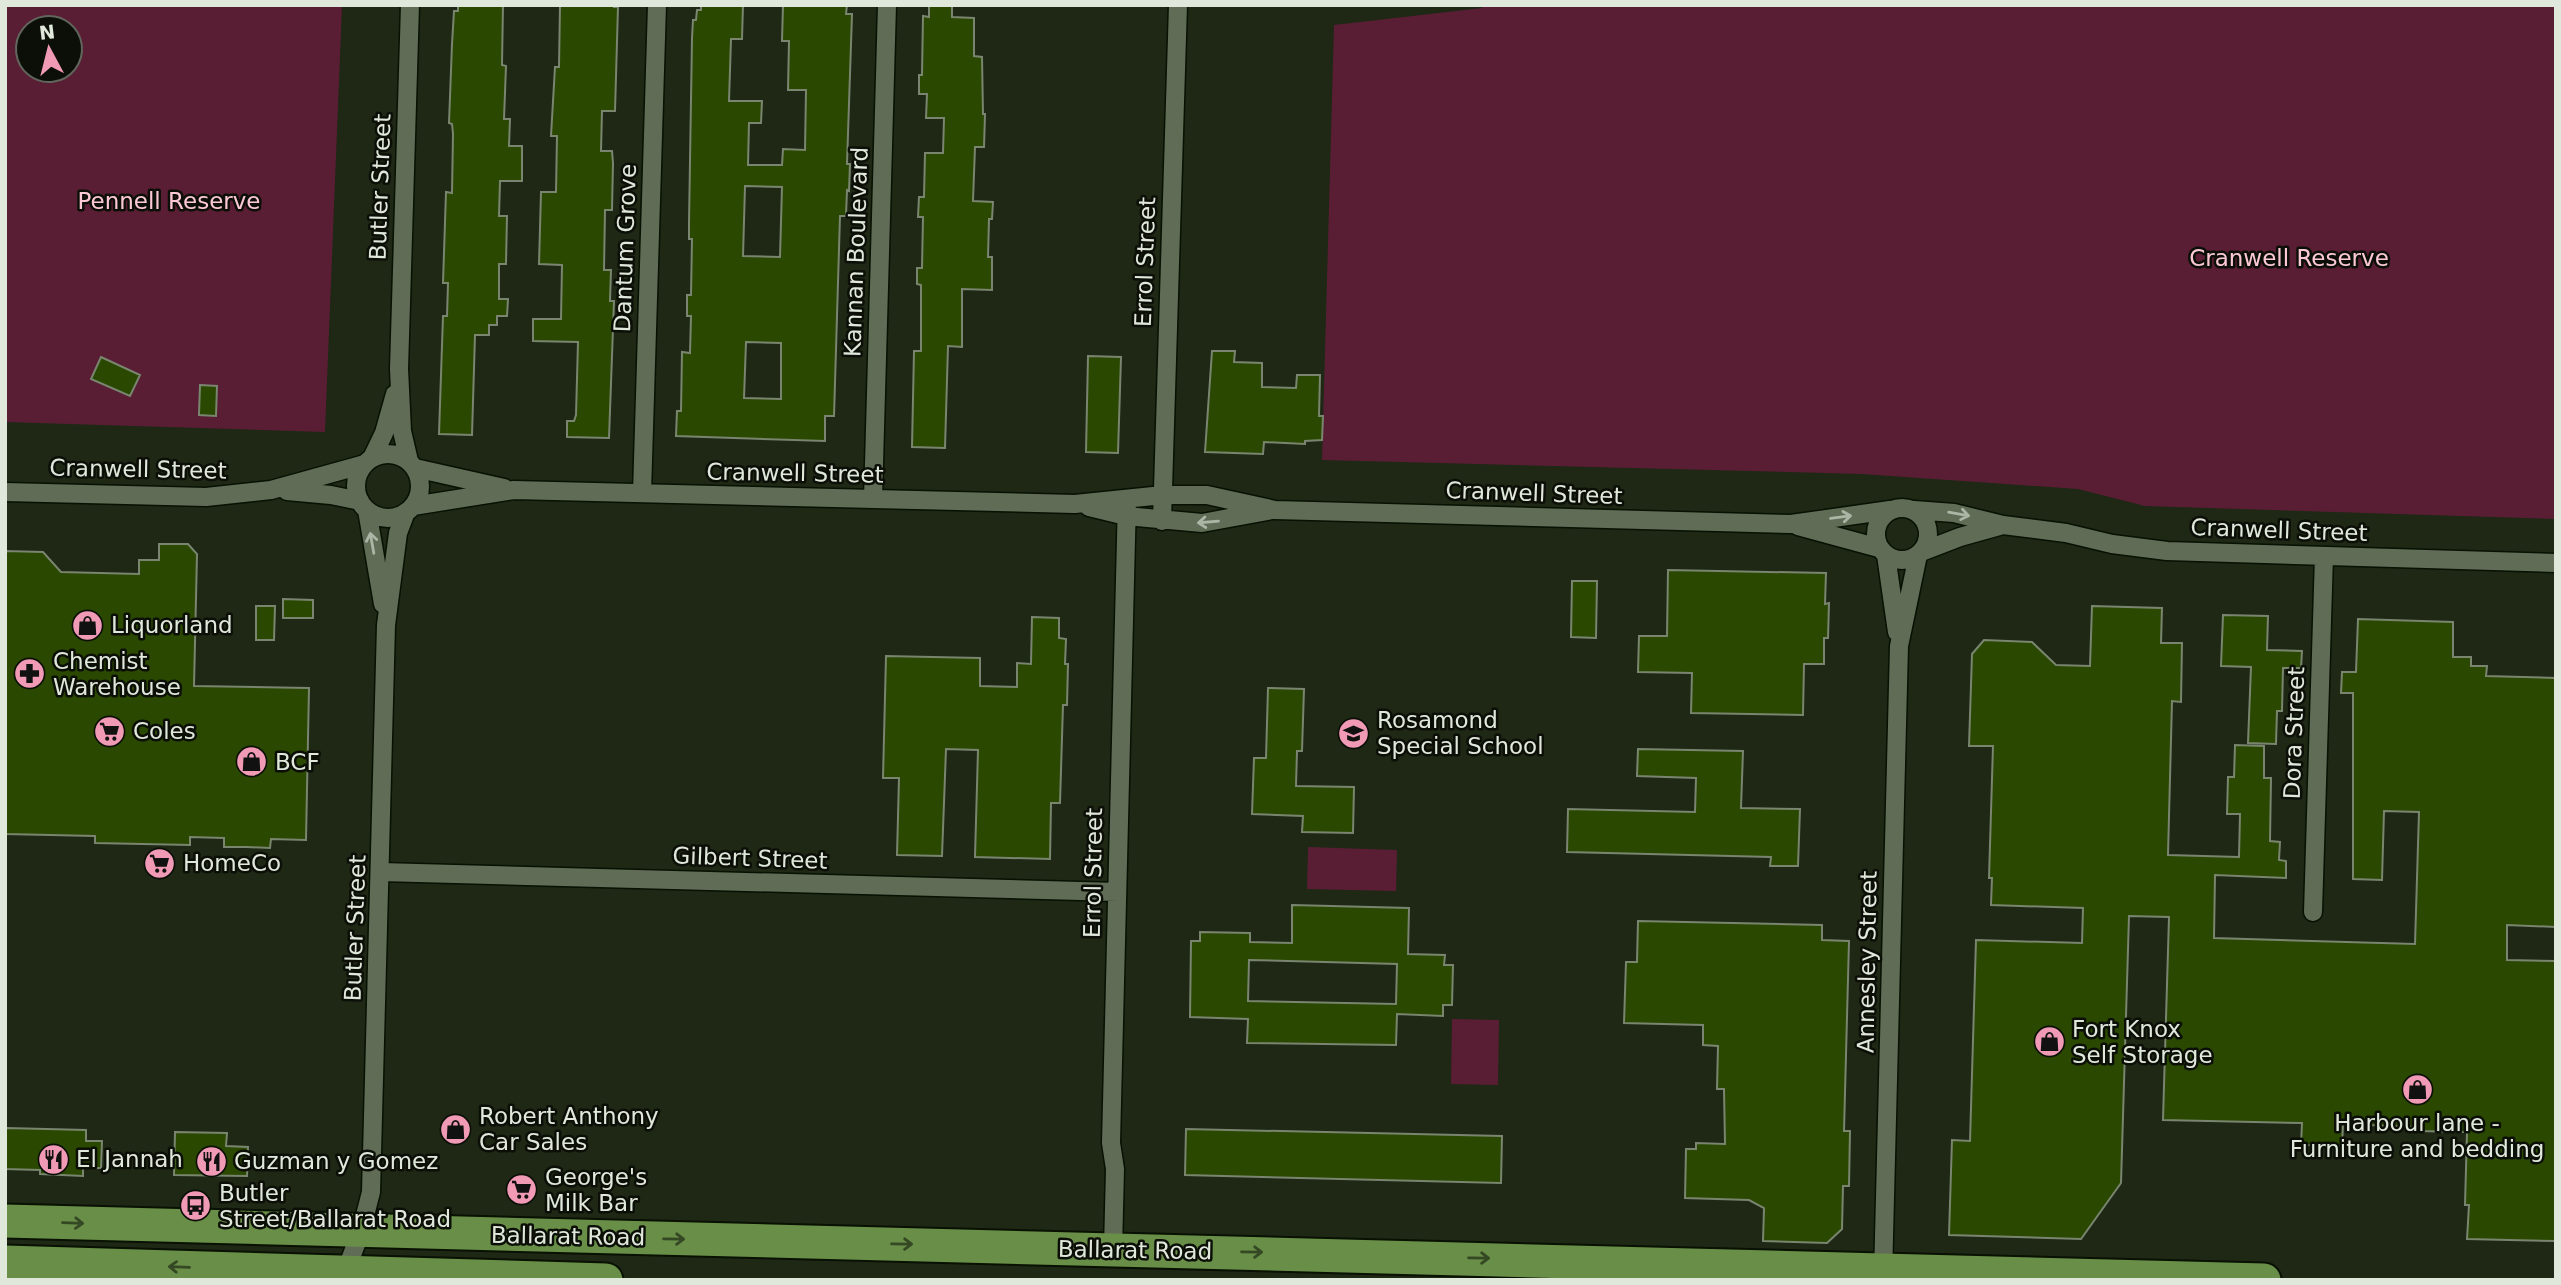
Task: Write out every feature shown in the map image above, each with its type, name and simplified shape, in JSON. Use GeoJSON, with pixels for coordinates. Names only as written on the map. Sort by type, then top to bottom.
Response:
{"type":"FeatureCollection","features":[{"type":"Feature","properties":{"kind":"highway","name":"Ballarat Road"},"geometry":{"type":"LineString","coordinates":[[5,1221],[1113,1249],[1883,1274],[2264,1280]]}},
{"type":"Feature","properties":{"kind":"highway","name":"Ballarat Road"},"geometry":{"type":"LineString","coordinates":[[5,1262],[306,1270],[344,1277],[606,1280]]}},
{"type":"Feature","properties":{"kind":"street","name":"Butler Street"},"geometry":{"type":"LineString","coordinates":[[410,5],[399,369],[402,431],[412,465]]}},
{"type":"Feature","properties":{"kind":"street","name":"Dantum Grove"},"geometry":{"type":"LineString","coordinates":[[642,493],[657,5]]}},
{"type":"Feature","properties":{"kind":"street","name":"Kannan Boulevard"},"geometry":{"type":"LineString","coordinates":[[873,499],[887,5]]}},
{"type":"Feature","properties":{"kind":"street","name":"Errol Street"},"geometry":{"type":"LineString","coordinates":[[1162,521],[1178,5]]}},
{"type":"Feature","properties":{"kind":"street","name":"Butler Street"},"geometry":{"type":"LineString","coordinates":[[369,461],[393,402],[399,369]]}},
{"type":"Feature","properties":{"kind":"street"},"geometry":{"type":"LineString","coordinates":[[391,454],[412,465],[420,487],[410,509],[386,518],[363,505],[356,491],[356,480],[369,461],[391,454]]}},
{"type":"Feature","properties":{"kind":"street","name":"Cranwell Street"},"geometry":{"type":"LineString","coordinates":[[271,490],[369,461]]}},
{"type":"Feature","properties":{"kind":"street","name":"Cranwell Street"},"geometry":{"type":"LineString","coordinates":[[412,465],[514,490]]}},
{"type":"Feature","properties":{"kind":"street","name":"Cranwell Street"},"geometry":{"type":"LineString","coordinates":[[5,492],[206,497],[271,490],[309,492],[363,505]]}},
{"type":"Feature","properties":{"kind":"street","name":"Cranwell Street"},"geometry":{"type":"LineString","coordinates":[[410,509],[514,490],[1075,503],[1127,508],[1162,521],[1202,523],[1275,510]]}},
{"type":"Feature","properties":{"kind":"street","name":"Cranwell Street"},"geometry":{"type":"LineString","coordinates":[[1127,508],[1163,495],[1207,495],[1275,510],[1791,524],[1890,510]]}},
{"type":"Feature","properties":{"kind":"street","name":"Butler Street"},"geometry":{"type":"LineString","coordinates":[[363,505],[386,625]]}},
{"type":"Feature","properties":{"kind":"street","name":"Errol Street"},"geometry":{"type":"LineString","coordinates":[[1113,1249],[1115,1169],[1111,1143],[1127,508]]}},
{"type":"Feature","properties":{"kind":"street","name":"Butler Street"},"geometry":{"type":"LineString","coordinates":[[344,1277],[372,1192],[386,625],[398,533],[410,509]]}},
{"type":"Feature","properties":{"kind":"street"},"geometry":{"type":"LineString","coordinates":[[1890,510],[1914,510],[1926,522],[1926,546],[1919,554],[1902,560],[1883,552],[1875,531],[1878,522],[1890,510]]}},
{"type":"Feature","properties":{"kind":"street","name":"Cranwell Street"},"geometry":{"type":"LineString","coordinates":[[1914,510],[1954,513],[2003,525],[2167,551],[2556,563]]}},
{"type":"Feature","properties":{"kind":"street","name":"Cranwell Street"},"geometry":{"type":"LineString","coordinates":[[1791,524],[1883,552]]}},
{"type":"Feature","properties":{"kind":"street","name":"Cranwell Street"},"geometry":{"type":"LineString","coordinates":[[1919,554],[1960,537],[2003,525]]}},
{"type":"Feature","properties":{"kind":"street","name":"Annesley Street"},"geometry":{"type":"LineString","coordinates":[[1883,552],[1899,646]]}},
{"type":"Feature","properties":{"kind":"street","name":"Annesley Street"},"geometry":{"type":"LineString","coordinates":[[1883,1274],[1899,646],[1919,554]]}},
{"type":"Feature","properties":{"kind":"street","name":"Dora Street"},"geometry":{"type":"LineString","coordinates":[[2313,912],[2324,556]]}},
{"type":"Feature","properties":{"kind":"street","name":"Gilbert Street"},"geometry":{"type":"LineString","coordinates":[[381,872],[1117,892]]}},
{"type":"Feature","properties":{"kind":"green space","name":"Pennell Reserve"},"geometry":{"type":"Polygon","coordinates":[[[5,5],[342,5],[325,432],[5,422],[5,5]]]}},
{"type":"Feature","properties":{"kind":"green space","name":"Cranwell Reserve"},"geometry":{"type":"Polygon","coordinates":[[[1483,5],[2556,5],[2556,519],[2145,506],[2078,489],[1862,474],[1322,460],[1334,25],[1482,8],[1483,5]]]}},
{"type":"Feature","properties":{"kind":"green space"},"geometry":{"type":"Polygon","coordinates":[[[1308,847],[1397,850],[1396,891],[1307,889],[1308,847]]]}},
{"type":"Feature","properties":{"kind":"green space"},"geometry":{"type":"Polygon","coordinates":[[[1452,1019],[1499,1020],[1498,1085],[1451,1084],[1452,1019]]]}},
{"type":"Feature","properties":{"kind":"building"},"geometry":{"type":"Polygon","coordinates":[[[458,5],[503,5],[502,65],[506,66],[504,119],[510,119],[509,146],[522,146],[522,181],[500,181],[499,216],[507,216],[506,264],[499,264],[499,299],[508,299],[507,316],[497,316],[497,325],[489,325],[489,335],[475,335],[472,435],[439,434],[443,316],[447,316],[448,283],[443,283],[446,192],[452,193],[453,134],[452,124],[449,123],[452,44],[454,11],[458,11],[458,5]]]}},
{"type":"Feature","properties":{"kind":"building"},"geometry":{"type":"Polygon","coordinates":[[[560,5],[618,7],[615,111],[602,111],[601,151],[612,151],[613,163],[612,210],[605,210],[604,270],[611,270],[610,301],[614,301],[609,438],[567,437],[567,421],[574,421],[576,415],[578,342],[533,341],[533,319],[561,319],[562,265],[539,264],[541,192],[556,192],[557,136],[551,136],[555,67],[559,67],[560,5]]]}},
{"type":"Feature","properties":{"kind":"building"},"geometry":{"type":"Polygon","coordinates":[[[701,5],[743,5],[742,39],[731,39],[729,101],[762,101],[761,123],[749,123],[748,165],[782,165],[783,149],[805,150],[806,90],[788,90],[789,41],[782,41],[783,5],[847,5],[846,14],[852,14],[847,164],[850,164],[849,191],[847,190],[846,216],[840,216],[834,416],[825,416],[825,441],[676,436],[677,411],[681,411],[682,352],[690,353],[691,316],[687,316],[687,295],[691,295],[692,239],[689,239],[689,223],[692,38],[693,20],[696,20],[697,10],[701,10],[701,5]],[[745,186],[743,256],[780,257],[782,187],[745,186]],[[746,342],[744,398],[781,399],[781,343],[746,342]]]}},
{"type":"Feature","properties":{"kind":"building"},"geometry":{"type":"Polygon","coordinates":[[[929,6],[952,6],[952,17],[974,18],[974,56],[982,57],[985,114],[984,147],[975,147],[973,201],[993,202],[992,219],[989,219],[988,257],[992,257],[992,290],[962,289],[962,347],[948,346],[945,448],[912,447],[914,351],[921,351],[921,285],[917,284],[917,268],[922,268],[923,217],[918,217],[919,197],[924,197],[925,153],[943,153],[944,118],[926,118],[927,94],[919,94],[923,16],[929,17],[929,6]]]}},
{"type":"Feature","properties":{"kind":"building"},"geometry":{"type":"Polygon","coordinates":[[[1212,351],[1235,351],[1234,362],[1262,363],[1262,387],[1296,388],[1297,375],[1320,375],[1319,416],[1323,416],[1322,440],[1305,441],[1305,444],[1264,442],[1263,454],[1205,452],[1212,351]]]}},
{"type":"Feature","properties":{"kind":"building"},"geometry":{"type":"Polygon","coordinates":[[[1088,356],[1121,357],[1118,453],[1086,452],[1088,356]]]}},
{"type":"Feature","properties":{"kind":"building"},"geometry":{"type":"Polygon","coordinates":[[[101,357],[140,375],[130,396],[91,379],[101,357]]]}},
{"type":"Feature","properties":{"kind":"building"},"geometry":{"type":"Polygon","coordinates":[[[200,385],[217,386],[216,416],[199,415],[200,385]]]}},
{"type":"Feature","properties":{"kind":"building"},"geometry":{"type":"Polygon","coordinates":[[[159,544],[188,544],[197,554],[194,686],[309,688],[306,840],[271,839],[270,848],[224,847],[224,838],[190,837],[190,845],[95,843],[95,836],[5,834],[5,551],[43,552],[61,572],[139,574],[139,560],[159,560],[159,544]]]}},
{"type":"Feature","properties":{"kind":"building"},"geometry":{"type":"Polygon","coordinates":[[[1668,570],[1826,573],[1825,604],[1829,603],[1828,638],[1824,638],[1824,664],[1804,664],[1803,715],[1691,713],[1692,673],[1638,672],[1639,636],[1667,636],[1668,570]]]}},
{"type":"Feature","properties":{"kind":"building"},"geometry":{"type":"Polygon","coordinates":[[[1572,581],[1597,581],[1596,638],[1571,637],[1572,581]]]}},
{"type":"Feature","properties":{"kind":"building"},"geometry":{"type":"Polygon","coordinates":[[[283,599],[313,600],[313,618],[283,618],[283,599]]]}},
{"type":"Feature","properties":{"kind":"building"},"geometry":{"type":"Polygon","coordinates":[[[256,606],[275,606],[274,640],[256,640],[256,606]]]}},
{"type":"Feature","properties":{"kind":"building"},"geometry":{"type":"Polygon","coordinates":[[[2092,606],[2162,608],[2161,643],[2182,643],[2181,702],[2172,701],[2168,855],[2239,857],[2240,814],[2227,814],[2228,777],[2234,777],[2235,745],[2264,746],[2264,778],[2271,778],[2270,841],[2280,842],[2279,860],[2286,861],[2286,878],[2215,875],[2214,938],[2415,944],[2419,812],[2384,811],[2382,880],[2353,879],[2353,693],[2341,693],[2342,672],[2356,672],[2358,619],[2453,622],[2453,657],[2471,657],[2471,666],[2487,666],[2486,676],[2556,678],[2556,927],[2507,925],[2507,960],[2556,961],[2556,1241],[2467,1239],[2467,1132],[2416,1131],[2416,1127],[2343,1124],[2342,1146],[2301,1145],[2302,1123],[2163,1120],[2169,917],[2129,916],[2121,1183],[2081,1239],[1949,1235],[1952,1140],[1970,1141],[1976,940],[2082,943],[2083,908],[1991,905],[1992,878],[1989,878],[1993,746],[1969,746],[1972,654],[1984,640],[2032,642],[2056,665],[2090,666],[2092,606]]]}},
{"type":"Feature","properties":{"kind":"building"},"geometry":{"type":"Polygon","coordinates":[[[2223,615],[2268,616],[2267,650],[2302,651],[2301,668],[2283,668],[2282,711],[2277,711],[2276,744],[2248,743],[2251,667],[2221,666],[2223,615]]]}},
{"type":"Feature","properties":{"kind":"building"},"geometry":{"type":"Polygon","coordinates":[[[1032,617],[1059,618],[1059,638],[1066,639],[1065,664],[1068,664],[1067,705],[1063,705],[1060,803],[1051,803],[1050,859],[975,857],[978,750],[946,749],[942,856],[897,855],[899,778],[883,778],[886,656],[980,658],[980,686],[1017,687],[1017,663],[1031,664],[1032,617]]]}},
{"type":"Feature","properties":{"kind":"building"},"geometry":{"type":"Polygon","coordinates":[[[1268,688],[1304,689],[1302,751],[1297,751],[1296,786],[1354,787],[1353,833],[1302,832],[1303,816],[1252,814],[1254,758],[1266,758],[1268,688]]]}},
{"type":"Feature","properties":{"kind":"building"},"geometry":{"type":"Polygon","coordinates":[[[1638,749],[1743,751],[1741,808],[1800,809],[1798,866],[1770,866],[1771,857],[1567,852],[1568,809],[1695,812],[1696,778],[1637,776],[1638,749]]]}},
{"type":"Feature","properties":{"kind":"building"},"geometry":{"type":"Polygon","coordinates":[[[1292,905],[1409,908],[1408,954],[1445,955],[1444,965],[1453,965],[1452,1005],[1443,1005],[1443,1016],[1397,1014],[1396,1045],[1247,1043],[1248,1019],[1190,1017],[1191,941],[1200,941],[1200,932],[1250,933],[1250,942],[1292,943],[1292,905]],[[1249,960],[1248,1001],[1396,1004],[1397,964],[1249,960]]]}},
{"type":"Feature","properties":{"kind":"building"},"geometry":{"type":"Polygon","coordinates":[[[1638,921],[1822,925],[1822,940],[1849,941],[1844,1131],[1850,1131],[1849,1186],[1843,1186],[1842,1229],[1827,1243],[1763,1241],[1764,1208],[1749,1200],[1685,1198],[1686,1149],[1696,1149],[1696,1143],[1725,1144],[1724,1089],[1717,1089],[1718,1046],[1703,1045],[1703,1025],[1624,1023],[1626,962],[1637,962],[1638,921]]]}},
{"type":"Feature","properties":{"kind":"building","name":"El Jannah"},"geometry":{"type":"Polygon","coordinates":[[[6,1128],[86,1130],[86,1141],[102,1141],[101,1168],[83,1168],[83,1176],[40,1174],[40,1170],[5,1169],[6,1128]]]}},
{"type":"Feature","properties":{"kind":"building"},"geometry":{"type":"Polygon","coordinates":[[[1186,1129],[1502,1136],[1501,1183],[1185,1175],[1186,1129]]]}},
{"type":"Feature","properties":{"kind":"building","name":"Guzman y Gomez"},"geometry":{"type":"Polygon","coordinates":[[[175,1132],[227,1133],[226,1146],[248,1147],[247,1176],[174,1175],[175,1132]]]}},
{"type":"Feature","properties":{"kind":"place","name":"Liquorland"},"geometry":{"type":"Point","coordinates":[88,625]}},
{"type":"Feature","properties":{"kind":"place","name":"Chemist Warehouse"},"geometry":{"type":"Point","coordinates":[30,674]}},
{"type":"Feature","properties":{"kind":"place","name":"Coles"},"geometry":{"type":"Point","coordinates":[110,731]}},
{"type":"Feature","properties":{"kind":"place","name":"Rosamond Special School"},"geometry":{"type":"Point","coordinates":[1354,733]}},
{"type":"Feature","properties":{"kind":"place","name":"BCF"},"geometry":{"type":"Point","coordinates":[252,762]}},
{"type":"Feature","properties":{"kind":"place","name":"HomeCo"},"geometry":{"type":"Point","coordinates":[160,863]}},
{"type":"Feature","properties":{"kind":"place","name":"Fort Knox Self Storage"},"geometry":{"type":"Point","coordinates":[2049,1042]}},
{"type":"Feature","properties":{"kind":"place","name":"Harbour lane - Furniture and bedding"},"geometry":{"type":"Point","coordinates":[2417,1089]}},
{"type":"Feature","properties":{"kind":"place","name":"Robert Anthony Car Sales"},"geometry":{"type":"Point","coordinates":[456,1129]}},
{"type":"Feature","properties":{"kind":"place","name":"El Jannah"},"geometry":{"type":"Point","coordinates":[53,1159]}},
{"type":"Feature","properties":{"kind":"place","name":"Guzman y Gomez"},"geometry":{"type":"Point","coordinates":[211,1161]}},
{"type":"Feature","properties":{"kind":"place","name":"George's Milk Bar"},"geometry":{"type":"Point","coordinates":[522,1190]}},
{"type":"Feature","properties":{"kind":"place","name":"Butler Street/Ballarat Road"},"geometry":{"type":"Point","coordinates":[196,1206]}}]}
